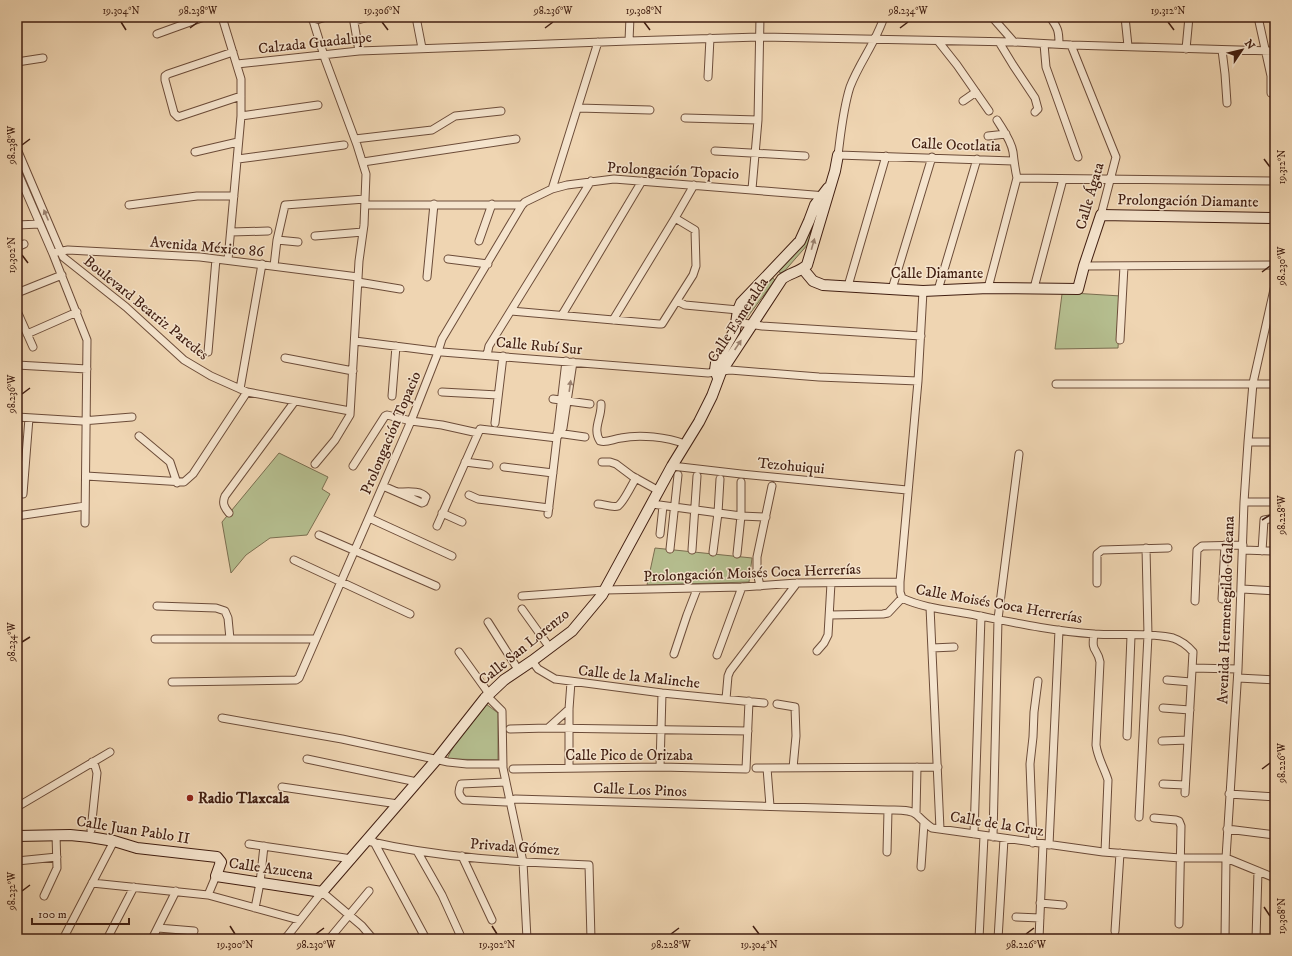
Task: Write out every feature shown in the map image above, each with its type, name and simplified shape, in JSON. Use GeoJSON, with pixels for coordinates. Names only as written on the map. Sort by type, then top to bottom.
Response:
{"type":"FeatureCollection","features":[{"type":"Feature","properties":{"kind":"street"},"geometry":{"type":"LineString","coordinates":[[157,34],[204,17]]}},
{"type":"Feature","properties":{"kind":"street"},"geometry":{"type":"LineString","coordinates":[[222,17],[237,64],[242,96],[238,159],[228,260]]}},
{"type":"Feature","properties":{"kind":"street"},"geometry":{"type":"LineString","coordinates":[[315,464],[335,440],[348,418],[350,411],[366,174],[312,19],[326,17]]}},
{"type":"Feature","properties":{"kind":"street"},"geometry":{"type":"LineString","coordinates":[[359,51],[353,19],[369,17]]}},
{"type":"Feature","properties":{"kind":"street"},"geometry":{"type":"LineString","coordinates":[[416,17],[422,48]]}},
{"type":"Feature","properties":{"kind":"street"},"geometry":{"type":"LineString","coordinates":[[629,41],[630,17]]}},
{"type":"Feature","properties":{"kind":"street"},"geometry":{"type":"LineString","coordinates":[[752,189],[758,120],[760,17]]}},
{"type":"Feature","properties":{"kind":"street"},"geometry":{"type":"LineString","coordinates":[[803,268],[808,262],[826,193],[835,171],[846,100],[851,86],[884,17]]}},
{"type":"Feature","properties":{"kind":"street"},"geometry":{"type":"LineString","coordinates":[[992,17],[1014,42]]}},
{"type":"Feature","properties":{"kind":"street"},"geometry":{"type":"LineString","coordinates":[[1050,17],[1059,32],[1059,44]]}},
{"type":"Feature","properties":{"kind":"street"},"geometry":{"type":"LineString","coordinates":[[1125,17],[1128,46]]}},
{"type":"Feature","properties":{"kind":"street"},"geometry":{"type":"LineString","coordinates":[[1186,49],[1189,17]]}},
{"type":"Feature","properties":{"kind":"street"},"geometry":{"type":"LineString","coordinates":[[1258,17],[1265,51],[1273,76],[1271,93]]}},
{"type":"Feature","properties":{"kind":"street","name":"Calzada Guadalupe"},"geometry":{"type":"LineString","coordinates":[[237,64],[359,51],[760,37],[875,38],[1014,42],[1275,52]]}},
{"type":"Feature","properties":{"kind":"street"},"geometry":{"type":"LineString","coordinates":[[708,77],[710,38]]}},
{"type":"Feature","properties":{"kind":"street"},"geometry":{"type":"LineString","coordinates":[[938,41],[957,65],[989,111]]}},
{"type":"Feature","properties":{"kind":"street"},"geometry":{"type":"LineString","coordinates":[[552,189],[598,42]]}},
{"type":"Feature","properties":{"kind":"street"},"geometry":{"type":"LineString","coordinates":[[999,42],[1036,98],[1038,109],[1035,112]]}},
{"type":"Feature","properties":{"kind":"street"},"geometry":{"type":"LineString","coordinates":[[1044,44],[1046,67],[1078,157]]}},
{"type":"Feature","properties":{"kind":"street","name":"Calle Ágata"},"geometry":{"type":"LineString","coordinates":[[1071,45],[1115,154],[1115,161],[1101,215],[1078,289]]}},
{"type":"Feature","properties":{"kind":"street"},"geometry":{"type":"LineString","coordinates":[[1222,50],[1227,103]]}},
{"type":"Feature","properties":{"kind":"street"},"geometry":{"type":"LineString","coordinates":[[233,52],[168,74],[165,76],[165,80],[176,116],[242,96]]}},
{"type":"Feature","properties":{"kind":"street"},"geometry":{"type":"LineString","coordinates":[[17,62],[43,58]]}},
{"type":"Feature","properties":{"kind":"street"},"geometry":{"type":"LineString","coordinates":[[963,101],[976,92]]}},
{"type":"Feature","properties":{"kind":"street"},"geometry":{"type":"LineString","coordinates":[[241,116],[318,105]]}},
{"type":"Feature","properties":{"kind":"street"},"geometry":{"type":"LineString","coordinates":[[578,108],[650,110]]}},
{"type":"Feature","properties":{"kind":"street"},"geometry":{"type":"LineString","coordinates":[[355,139],[432,130],[455,116],[501,111]]}},
{"type":"Feature","properties":{"kind":"street"},"geometry":{"type":"LineString","coordinates":[[685,118],[758,120]]}},
{"type":"Feature","properties":{"kind":"street"},"geometry":{"type":"LineString","coordinates":[[997,120],[1006,134],[1013,151],[1013,160]]}},
{"type":"Feature","properties":{"kind":"street"},"geometry":{"type":"LineString","coordinates":[[988,136],[1006,134]]}},
{"type":"Feature","properties":{"kind":"street"},"geometry":{"type":"LineString","coordinates":[[363,162],[516,139]]}},
{"type":"Feature","properties":{"kind":"street"},"geometry":{"type":"LineString","coordinates":[[195,152],[238,142]]}},
{"type":"Feature","properties":{"kind":"street"},"geometry":{"type":"LineString","coordinates":[[238,159],[344,145]]}},
{"type":"Feature","properties":{"kind":"street","name":"Boulevard Beatriz Paredes"},"geometry":{"type":"LineString","coordinates":[[17,149],[64,258],[126,307],[184,360],[210,376],[247,392],[350,411]]}},
{"type":"Feature","properties":{"kind":"street"},"geometry":{"type":"LineString","coordinates":[[715,150],[805,156]]}},
{"type":"Feature","properties":{"kind":"street","name":"Calle Ocotlatia"},"geometry":{"type":"LineString","coordinates":[[838,155],[1013,160],[1018,178]]}},
{"type":"Feature","properties":{"kind":"street"},"geometry":{"type":"LineString","coordinates":[[848,286],[886,156]]}},
{"type":"Feature","properties":{"kind":"street"},"geometry":{"type":"LineString","coordinates":[[892,289],[932,157]]}},
{"type":"Feature","properties":{"kind":"street"},"geometry":{"type":"LineString","coordinates":[[938,290],[977,159]]}},
{"type":"Feature","properties":{"kind":"street","name":"Boulevard Beatriz Paredes"},"geometry":{"type":"LineString","coordinates":[[17,171],[20,186],[40,224],[77,312],[87,340],[85,523]]}},
{"type":"Feature","properties":{"kind":"street"},"geometry":{"type":"LineString","coordinates":[[988,288],[1018,178],[1275,181]]}},
{"type":"Feature","properties":{"kind":"street","name":"Prolongación Topacio"},"geometry":{"type":"LineString","coordinates":[[172,682],[298,679],[411,421],[442,339],[522,205],[532,198],[552,189],[574,183],[614,179],[826,193]]}},
{"type":"Feature","properties":{"kind":"street"},"geometry":{"type":"LineString","coordinates":[[1034,288],[1063,179]]}},
{"type":"Feature","properties":{"kind":"street"},"geometry":{"type":"LineString","coordinates":[[487,355],[489,346],[591,181]]}},
{"type":"Feature","properties":{"kind":"street"},"geometry":{"type":"LineString","coordinates":[[562,316],[642,181]]}},
{"type":"Feature","properties":{"kind":"street"},"geometry":{"type":"LineString","coordinates":[[613,320],[694,185]]}},
{"type":"Feature","properties":{"kind":"street","name":"Calle Esmeralda"},"geometry":{"type":"LineString","coordinates":[[718,374],[716,363],[733,336],[737,322],[738,310],[743,300],[800,241],[810,221],[815,205],[826,193]]}},
{"type":"Feature","properties":{"kind":"street"},"geometry":{"type":"LineString","coordinates":[[129,205],[197,196],[234,196]]}},
{"type":"Feature","properties":{"kind":"street"},"geometry":{"type":"LineString","coordinates":[[274,266],[283,208],[286,205],[365,202],[522,205]]}},
{"type":"Feature","properties":{"kind":"street"},"geometry":{"type":"LineString","coordinates":[[427,278],[434,204]]}},
{"type":"Feature","properties":{"kind":"street"},"geometry":{"type":"LineString","coordinates":[[479,241],[492,204]]}},
{"type":"Feature","properties":{"kind":"street","name":"Prolongación Diamante"},"geometry":{"type":"LineString","coordinates":[[1101,215],[1275,218]]}},
{"type":"Feature","properties":{"kind":"street"},"geometry":{"type":"LineString","coordinates":[[511,311],[660,324],[665,321],[695,271],[695,230],[675,218]]}},
{"type":"Feature","properties":{"kind":"street"},"geometry":{"type":"LineString","coordinates":[[17,225],[40,224]]}},
{"type":"Feature","properties":{"kind":"street"},"geometry":{"type":"LineString","coordinates":[[231,232],[268,232]]}},
{"type":"Feature","properties":{"kind":"street"},"geometry":{"type":"LineString","coordinates":[[315,236],[363,232]]}},
{"type":"Feature","properties":{"kind":"street"},"geometry":{"type":"LineString","coordinates":[[277,240],[298,242]]}},
{"type":"Feature","properties":{"kind":"street","name":"Avenida México 86"},"geometry":{"type":"LineString","coordinates":[[53,254],[68,250],[228,260],[358,279],[400,289]]}},
{"type":"Feature","properties":{"kind":"street"},"geometry":{"type":"LineString","coordinates":[[208,352],[216,259]]}},
{"type":"Feature","properties":{"kind":"street"},"geometry":{"type":"LineString","coordinates":[[448,259],[488,264]]}},
{"type":"Feature","properties":{"kind":"street"},"geometry":{"type":"LineString","coordinates":[[240,389],[262,264]]}},
{"type":"Feature","properties":{"kind":"street"},"geometry":{"type":"LineString","coordinates":[[1084,266],[1275,265]]}},
{"type":"Feature","properties":{"kind":"street"},"geometry":{"type":"LineString","coordinates":[[1120,340],[1124,266]]}},
{"type":"Feature","properties":{"kind":"street","name":"Calle Esmeralda"},"geometry":{"type":"LineString","coordinates":[[718,374],[782,279],[787,275],[803,268]]}},
{"type":"Feature","properties":{"kind":"street","name":"Calle Diamante"},"geometry":{"type":"LineString","coordinates":[[803,268],[811,278],[819,284],[923,291],[988,288],[1078,289]]}},
{"type":"Feature","properties":{"kind":"street"},"geometry":{"type":"LineString","coordinates":[[772,271],[782,279]]}},
{"type":"Feature","properties":{"kind":"street"},"geometry":{"type":"LineString","coordinates":[[17,293],[62,275]]}},
{"type":"Feature","properties":{"kind":"street","name":"Avenida Hermenegildo Galeana"},"geometry":{"type":"LineString","coordinates":[[1224,938],[1227,829],[1238,678],[1244,502],[1248,442],[1253,383],[1275,285]]}},
{"type":"Feature","properties":{"kind":"street","name":"Calle Moisés Coca Herrerías"},"geometry":{"type":"LineString","coordinates":[[923,291],[918,381],[907,490],[900,582],[900,592],[902,598],[930,607],[1059,630],[1094,634],[1173,638],[1186,643],[1193,652],[1185,793]]}},
{"type":"Feature","properties":{"kind":"street"},"geometry":{"type":"LineString","coordinates":[[677,301],[685,305],[738,310]]}},
{"type":"Feature","properties":{"kind":"street"},"geometry":{"type":"LineString","coordinates":[[17,311],[23,331],[33,346]]}},
{"type":"Feature","properties":{"kind":"street"},"geometry":{"type":"LineString","coordinates":[[23,331],[77,312]]}},
{"type":"Feature","properties":{"kind":"street"},"geometry":{"type":"LineString","coordinates":[[737,322],[814,330],[921,336]]}},
{"type":"Feature","properties":{"kind":"street","name":"Calle Rubí Sur"},"geometry":{"type":"LineString","coordinates":[[355,341],[438,351],[718,374],[730,370],[819,377],[918,381]]}},
{"type":"Feature","properties":{"kind":"street"},"geometry":{"type":"LineString","coordinates":[[392,396],[396,346]]}},
{"type":"Feature","properties":{"kind":"street"},"geometry":{"type":"LineString","coordinates":[[496,423],[503,356]]}},
{"type":"Feature","properties":{"kind":"street"},"geometry":{"type":"LineString","coordinates":[[285,358],[353,371]]}},
{"type":"Feature","properties":{"kind":"street"},"geometry":{"type":"LineString","coordinates":[[469,495],[479,499],[548,511],[552,473],[570,362]]}},
{"type":"Feature","properties":{"kind":"street"},"geometry":{"type":"LineString","coordinates":[[17,366],[87,369]]}},
{"type":"Feature","properties":{"kind":"street","name":"Calle San Lorenzo"},"geometry":{"type":"LineString","coordinates":[[322,892],[352,859],[370,842],[398,804],[437,759],[480,703],[509,677],[576,628],[605,590],[659,491],[675,470],[685,444],[695,430],[708,405],[718,374]]}},
{"type":"Feature","properties":{"kind":"street"},"geometry":{"type":"LineString","coordinates":[[1056,384],[1275,384]]}},
{"type":"Feature","properties":{"kind":"street"},"geometry":{"type":"LineString","coordinates":[[86,476],[184,482],[193,474],[247,392]]}},
{"type":"Feature","properties":{"kind":"street"},"geometry":{"type":"LineString","coordinates":[[442,392],[498,395]]}},
{"type":"Feature","properties":{"kind":"street"},"geometry":{"type":"LineString","coordinates":[[553,399],[590,404]]}},
{"type":"Feature","properties":{"kind":"street"},"geometry":{"type":"LineString","coordinates":[[229,513],[223,501],[225,496],[295,401]]}},
{"type":"Feature","properties":{"kind":"street"},"geometry":{"type":"LineString","coordinates":[[601,404],[601,414],[597,432],[600,441],[627,437],[656,437],[678,441],[685,444]]}},
{"type":"Feature","properties":{"kind":"street"},"geometry":{"type":"LineString","coordinates":[[353,466],[385,416],[390,415],[411,421],[452,426],[478,433]]}},
{"type":"Feature","properties":{"kind":"street"},"geometry":{"type":"LineString","coordinates":[[17,417],[86,421],[132,417]]}},
{"type":"Feature","properties":{"kind":"street"},"geometry":{"type":"LineString","coordinates":[[23,494],[29,418]]}},
{"type":"Feature","properties":{"kind":"street"},"geometry":{"type":"LineString","coordinates":[[437,526],[479,429],[482,428],[585,437]]}},
{"type":"Feature","properties":{"kind":"street"},"geometry":{"type":"LineString","coordinates":[[139,436],[170,462],[177,482]]}},
{"type":"Feature","properties":{"kind":"street"},"geometry":{"type":"LineString","coordinates":[[1248,442],[1275,442]]}},
{"type":"Feature","properties":{"kind":"street"},"geometry":{"type":"LineString","coordinates":[[993,837],[998,619],[1019,454]]}},
{"type":"Feature","properties":{"kind":"street"},"geometry":{"type":"LineString","coordinates":[[465,462],[490,465]]}},
{"type":"Feature","properties":{"kind":"street"},"geometry":{"type":"LineString","coordinates":[[602,462],[613,463],[659,491]]}},
{"type":"Feature","properties":{"kind":"street"},"geometry":{"type":"LineString","coordinates":[[504,468],[552,473]]}},
{"type":"Feature","properties":{"kind":"street"},"geometry":{"type":"LineString","coordinates":[[670,549],[675,508],[675,470]]}},
{"type":"Feature","properties":{"kind":"street","name":"Tezohuiqui"},"geometry":{"type":"LineString","coordinates":[[675,470],[741,474],[907,490]]}},
{"type":"Feature","properties":{"kind":"street"},"geometry":{"type":"LineString","coordinates":[[692,550],[696,510],[697,476]]}},
{"type":"Feature","properties":{"kind":"street"},"geometry":{"type":"LineString","coordinates":[[598,504],[618,505],[625,498],[636,478]]}},
{"type":"Feature","properties":{"kind":"street"},"geometry":{"type":"LineString","coordinates":[[713,552],[718,513],[720,479]]}},
{"type":"Feature","properties":{"kind":"street"},"geometry":{"type":"LineString","coordinates":[[737,554],[741,516],[741,482]]}},
{"type":"Feature","properties":{"kind":"street"},"geometry":{"type":"LineString","coordinates":[[383,486],[398,492]]}},
{"type":"Feature","properties":{"kind":"street"},"geometry":{"type":"LineString","coordinates":[[760,586],[757,572],[757,558],[772,486]]}},
{"type":"Feature","properties":{"kind":"street"},"geometry":{"type":"LineString","coordinates":[[1244,502],[1275,502]]}},
{"type":"Feature","properties":{"kind":"street"},"geometry":{"type":"LineString","coordinates":[[652,504],[741,516],[766,517]]}},
{"type":"Feature","properties":{"kind":"street"},"geometry":{"type":"LineString","coordinates":[[17,516],[85,506]]}},
{"type":"Feature","properties":{"kind":"street"},"geometry":{"type":"LineString","coordinates":[[660,534],[663,506]]}},
{"type":"Feature","properties":{"kind":"street"},"geometry":{"type":"LineString","coordinates":[[442,514],[462,522]]}},
{"type":"Feature","properties":{"kind":"street"},"geometry":{"type":"LineString","coordinates":[[369,518],[452,556]]}},
{"type":"Feature","properties":{"kind":"street"},"geometry":{"type":"LineString","coordinates":[[1262,551],[1264,520],[1275,518]]}},
{"type":"Feature","properties":{"kind":"street"},"geometry":{"type":"LineString","coordinates":[[319,535],[436,586]]}},
{"type":"Feature","properties":{"kind":"street"},"geometry":{"type":"LineString","coordinates":[[1222,599],[1225,545]]}},
{"type":"Feature","properties":{"kind":"street"},"geometry":{"type":"LineString","coordinates":[[1195,601],[1198,550],[1202,546],[1225,545],[1262,551],[1275,551]]}},
{"type":"Feature","properties":{"kind":"street"},"geometry":{"type":"LineString","coordinates":[[1139,817],[1148,636],[1146,548]]}},
{"type":"Feature","properties":{"kind":"street"},"geometry":{"type":"LineString","coordinates":[[1097,583],[1099,551],[1168,548]]}},
{"type":"Feature","properties":{"kind":"street"},"geometry":{"type":"LineString","coordinates":[[294,560],[410,614]]}},
{"type":"Feature","properties":{"kind":"street","name":"Prolongación Moisés Coca Herrerías"},"geometry":{"type":"LineString","coordinates":[[522,596],[605,590],[742,587],[797,583],[900,582]]}},
{"type":"Feature","properties":{"kind":"street"},"geometry":{"type":"LineString","coordinates":[[726,699],[728,676],[730,671],[797,583]]}},
{"type":"Feature","properties":{"kind":"street"},"geometry":{"type":"LineString","coordinates":[[817,651],[824,643],[828,635],[832,583]]}},
{"type":"Feature","properties":{"kind":"street"},"geometry":{"type":"LineString","coordinates":[[717,655],[742,587]]}},
{"type":"Feature","properties":{"kind":"street"},"geometry":{"type":"LineString","coordinates":[[674,654],[697,588]]}},
{"type":"Feature","properties":{"kind":"street"},"geometry":{"type":"LineString","coordinates":[[1242,589],[1275,591]]}},
{"type":"Feature","properties":{"kind":"street"},"geometry":{"type":"LineString","coordinates":[[830,615],[888,613],[902,598]]}},
{"type":"Feature","properties":{"kind":"street"},"geometry":{"type":"LineString","coordinates":[[157,606],[216,608],[225,611],[228,618],[230,639]]}},
{"type":"Feature","properties":{"kind":"street"},"geometry":{"type":"LineString","coordinates":[[930,607],[940,829]]}},
{"type":"Feature","properties":{"kind":"street"},"geometry":{"type":"LineString","coordinates":[[522,608],[550,648]]}},
{"type":"Feature","properties":{"kind":"street"},"geometry":{"type":"LineString","coordinates":[[974,834],[980,616]]}},
{"type":"Feature","properties":{"kind":"street"},"geometry":{"type":"LineString","coordinates":[[488,622],[519,671]]}},
{"type":"Feature","properties":{"kind":"street"},"geometry":{"type":"LineString","coordinates":[[1039,939],[1040,903],[1046,845],[1059,630]]}},
{"type":"Feature","properties":{"kind":"street"},"geometry":{"type":"LineString","coordinates":[[1094,634],[1092,645],[1100,662],[1096,745],[1098,757],[1106,772],[1108,780],[1105,852]]}},
{"type":"Feature","properties":{"kind":"street"},"geometry":{"type":"LineString","coordinates":[[1127,736],[1131,636]]}},
{"type":"Feature","properties":{"kind":"street"},"geometry":{"type":"LineString","coordinates":[[155,639],[316,639]]}},
{"type":"Feature","properties":{"kind":"street"},"geometry":{"type":"LineString","coordinates":[[932,648],[954,647]]}},
{"type":"Feature","properties":{"kind":"street"},"geometry":{"type":"LineString","coordinates":[[459,652],[487,691],[489,698],[502,711],[503,764],[523,862],[527,939]]}},
{"type":"Feature","properties":{"kind":"street","name":"Calle de la Malinche"},"geometry":{"type":"LineString","coordinates":[[532,661],[538,669],[550,678],[571,682],[764,703]]}},
{"type":"Feature","properties":{"kind":"street"},"geometry":{"type":"LineString","coordinates":[[1192,668],[1238,669]]}},
{"type":"Feature","properties":{"kind":"street"},"geometry":{"type":"LineString","coordinates":[[1238,678],[1275,680]]}},
{"type":"Feature","properties":{"kind":"street"},"geometry":{"type":"LineString","coordinates":[[1167,680],[1191,682]]}},
{"type":"Feature","properties":{"kind":"street"},"geometry":{"type":"LineString","coordinates":[[1033,843],[1030,764],[1038,681]]}},
{"type":"Feature","properties":{"kind":"street"},"geometry":{"type":"LineString","coordinates":[[569,768],[569,709],[571,682]]}},
{"type":"Feature","properties":{"kind":"street"},"geometry":{"type":"LineString","coordinates":[[660,767],[662,693]]}},
{"type":"Feature","properties":{"kind":"street"},"geometry":{"type":"LineString","coordinates":[[510,729],[548,728],[748,731],[749,701]]}},
{"type":"Feature","properties":{"kind":"street"},"geometry":{"type":"LineString","coordinates":[[777,704],[795,707],[796,736],[793,768]]}},
{"type":"Feature","properties":{"kind":"street"},"geometry":{"type":"LineString","coordinates":[[1163,708],[1190,710]]}},
{"type":"Feature","properties":{"kind":"street"},"geometry":{"type":"LineString","coordinates":[[548,728],[569,709]]}},
{"type":"Feature","properties":{"kind":"street"},"geometry":{"type":"LineString","coordinates":[[222,718],[342,739],[467,764],[503,764]]}},
{"type":"Feature","properties":{"kind":"street","name":"Calle Pico de Orizaba"},"geometry":{"type":"LineString","coordinates":[[513,769],[660,767],[746,769],[748,731]]}},
{"type":"Feature","properties":{"kind":"street"},"geometry":{"type":"LineString","coordinates":[[1162,741],[1188,740]]}},
{"type":"Feature","properties":{"kind":"street"},"geometry":{"type":"LineString","coordinates":[[17,807],[110,752]]}},
{"type":"Feature","properties":{"kind":"street"},"geometry":{"type":"LineString","coordinates":[[307,759],[417,782]]}},
{"type":"Feature","properties":{"kind":"street"},"geometry":{"type":"LineString","coordinates":[[91,830],[96,773],[96,766],[92,762]]}},
{"type":"Feature","properties":{"kind":"street"},"geometry":{"type":"LineString","coordinates":[[767,768],[770,806],[908,811],[916,814],[917,767]]}},
{"type":"Feature","properties":{"kind":"street"},"geometry":{"type":"LineString","coordinates":[[756,768],[938,767]]}},
{"type":"Feature","properties":{"kind":"street","name":"Calle Los Pinos"},"geometry":{"type":"LineString","coordinates":[[506,782],[461,784],[458,790],[460,796],[464,800],[506,802],[515,799],[770,806]]}},
{"type":"Feature","properties":{"kind":"street"},"geometry":{"type":"LineString","coordinates":[[1163,784],[1185,785]]}},
{"type":"Feature","properties":{"kind":"street"},"geometry":{"type":"LineString","coordinates":[[282,787],[398,804]]}},
{"type":"Feature","properties":{"kind":"street"},"geometry":{"type":"LineString","coordinates":[[1229,794],[1275,798]]}},
{"type":"Feature","properties":{"kind":"street"},"geometry":{"type":"LineString","coordinates":[[887,852],[888,810]]}},
{"type":"Feature","properties":{"kind":"street","name":"Calle de la Cruz"},"geometry":{"type":"LineString","coordinates":[[916,814],[924,823],[932,828],[1046,845],[1120,854],[1180,858],[1226,858]]}},
{"type":"Feature","properties":{"kind":"street"},"geometry":{"type":"LineString","coordinates":[[1154,818],[1176,820],[1179,821],[1181,826],[1179,924]]}},
{"type":"Feature","properties":{"kind":"street"},"geometry":{"type":"LineString","coordinates":[[921,867],[924,823]]}},
{"type":"Feature","properties":{"kind":"street"},"geometry":{"type":"LineString","coordinates":[[1227,829],[1275,835]]}},
{"type":"Feature","properties":{"kind":"street"},"geometry":{"type":"LineString","coordinates":[[44,896],[57,869],[56,835]]}},
{"type":"Feature","properties":{"kind":"street","name":"Calle Juan Pablo II"},"geometry":{"type":"LineString","coordinates":[[17,836],[80,836],[114,841],[138,848],[217,857],[221,864],[216,876]]}},
{"type":"Feature","properties":{"kind":"street"},"geometry":{"type":"LineString","coordinates":[[978,939],[984,836]]}},
{"type":"Feature","properties":{"kind":"street"},"geometry":{"type":"LineString","coordinates":[[998,939],[1004,839]]}},
{"type":"Feature","properties":{"kind":"street"},"geometry":{"type":"LineString","coordinates":[[63,939],[114,841]]}},
{"type":"Feature","properties":{"kind":"street"},"geometry":{"type":"LineString","coordinates":[[370,842],[426,939]]}},
{"type":"Feature","properties":{"kind":"street","name":"Privada Gómez"},"geometry":{"type":"LineString","coordinates":[[370,842],[417,851],[462,856],[523,862],[589,865],[591,939]]}},
{"type":"Feature","properties":{"kind":"street"},"geometry":{"type":"LineString","coordinates":[[249,844],[352,859]]}},
{"type":"Feature","properties":{"kind":"street"},"geometry":{"type":"LineString","coordinates":[[255,908],[260,883],[264,846]]}},
{"type":"Feature","properties":{"kind":"street"},"geometry":{"type":"LineString","coordinates":[[417,851],[442,895],[462,939]]}},
{"type":"Feature","properties":{"kind":"street"},"geometry":{"type":"LineString","coordinates":[[1115,931],[1120,854]]}},
{"type":"Feature","properties":{"kind":"street"},"geometry":{"type":"LineString","coordinates":[[462,856],[492,920]]}},
{"type":"Feature","properties":{"kind":"street"},"geometry":{"type":"LineString","coordinates":[[17,861],[57,857]]}},
{"type":"Feature","properties":{"kind":"street"},"geometry":{"type":"LineString","coordinates":[[1226,858],[1275,878]]}},
{"type":"Feature","properties":{"kind":"street"},"geometry":{"type":"LineString","coordinates":[[1256,939],[1258,871]]}},
{"type":"Feature","properties":{"kind":"street"},"geometry":{"type":"LineString","coordinates":[[211,896],[216,876]]}},
{"type":"Feature","properties":{"kind":"street","name":"Calle Azucena"},"geometry":{"type":"LineString","coordinates":[[216,876],[322,892]]}},
{"type":"Feature","properties":{"kind":"street"},"geometry":{"type":"LineString","coordinates":[[92,882],[211,896],[299,920]]}},
{"type":"Feature","properties":{"kind":"street"},"geometry":{"type":"LineString","coordinates":[[107,939],[134,887]]}},
{"type":"Feature","properties":{"kind":"street"},"geometry":{"type":"LineString","coordinates":[[152,939],[176,891]]}},
{"type":"Feature","properties":{"kind":"street"},"geometry":{"type":"LineString","coordinates":[[330,938],[369,891]]}},
{"type":"Feature","properties":{"kind":"street"},"geometry":{"type":"LineString","coordinates":[[295,939],[286,938],[322,892],[367,930],[373,939]]}},
{"type":"Feature","properties":{"kind":"street"},"geometry":{"type":"LineString","coordinates":[[1040,903],[1063,905]]}},
{"type":"Feature","properties":{"kind":"street"},"geometry":{"type":"LineString","coordinates":[[1016,917],[1040,918]]}},
{"type":"Feature","properties":{"kind":"street"},"geometry":{"type":"LineString","coordinates":[[158,928],[194,931]]}},
{"type":"Feature","properties":{"kind":"green space"},"geometry":{"type":"Polygon","coordinates":[[[819,208],[809,243],[782,274],[775,269],[819,208]]]}},
{"type":"Feature","properties":{"kind":"green space"},"geometry":{"type":"Polygon","coordinates":[[[769,275],[775,280],[746,319],[739,317],[739,310],[769,275]]]}},
{"type":"Feature","properties":{"kind":"green space"},"geometry":{"type":"Polygon","coordinates":[[[1072,293],[1121,296],[1118,348],[1055,349],[1062,294],[1072,293]]]}},
{"type":"Feature","properties":{"kind":"green space"},"geometry":{"type":"Polygon","coordinates":[[[279,453],[328,477],[322,489],[330,494],[307,535],[270,538],[246,555],[231,573],[222,522],[279,453]]]}},
{"type":"Feature","properties":{"kind":"green space"},"geometry":{"type":"Polygon","coordinates":[[[655,548],[752,558],[749,582],[647,585],[655,548]]]}},
{"type":"Feature","properties":{"kind":"green space"},"geometry":{"type":"Polygon","coordinates":[[[486,704],[498,713],[498,760],[447,759],[464,730],[486,704]]]}},
{"type":"Feature","properties":{"kind":"place","name":"Radio Tlaxcala"},"geometry":{"type":"Point","coordinates":[190,798]}}]}
